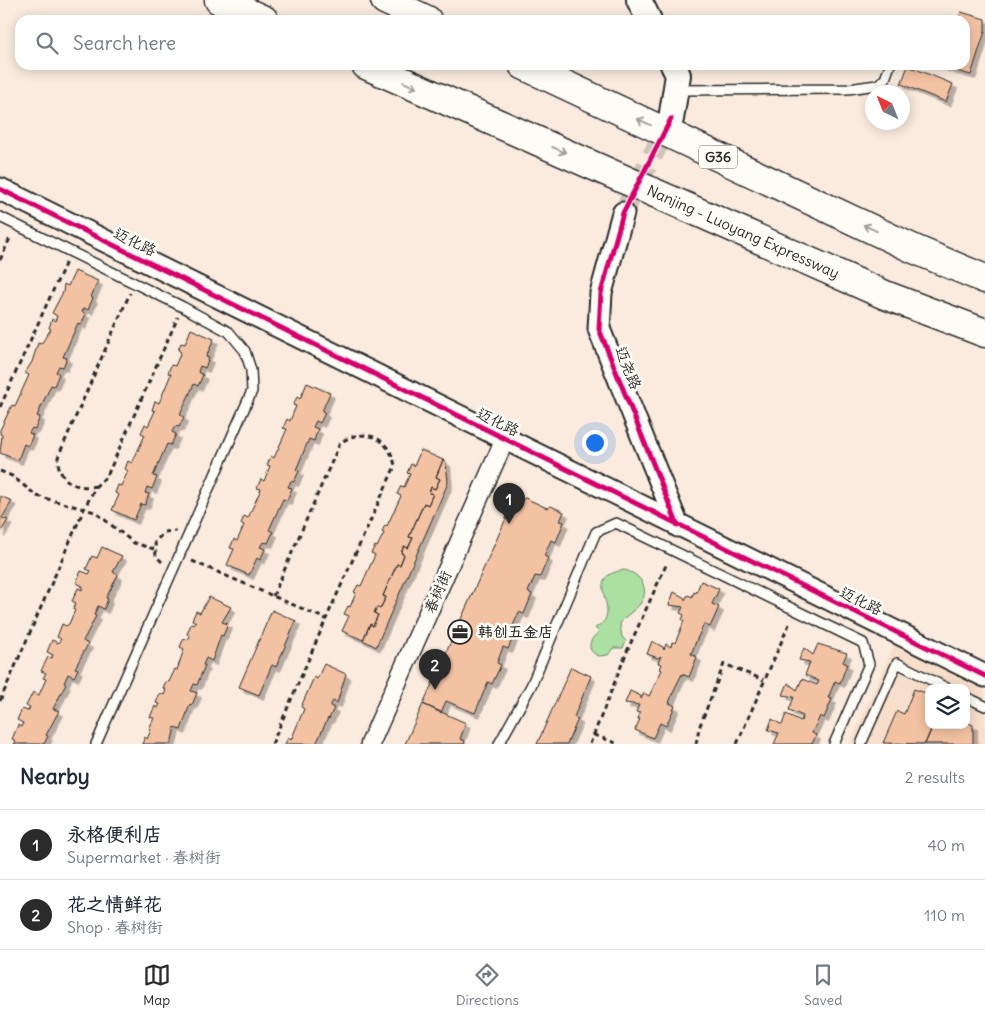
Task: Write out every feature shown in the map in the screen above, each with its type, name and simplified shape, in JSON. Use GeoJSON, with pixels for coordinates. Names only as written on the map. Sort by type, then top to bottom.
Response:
{"type":"FeatureCollection","features":[{"type":"Feature","properties":{"kind":"highway"},"geometry":{"type":"LineString","coordinates":[[219,0],[253,15]]}},
{"type":"Feature","properties":{"kind":"highway"},"geometry":{"type":"LineString","coordinates":[[385,0],[416,15]]}},
{"type":"Feature","properties":{"kind":"highway","name":"Nanjing - Luoyang Expressway"},"geometry":{"type":"LineString","coordinates":[[377,70],[885,295],[985,333]]}},
{"type":"Feature","properties":{"kind":"highway","name":"G36"},"geometry":{"type":"LineString","coordinates":[[534,70],[914,249],[985,277]]}},
{"type":"Feature","properties":{"kind":"highway"},"geometry":{"type":"LineString","coordinates":[[885,295],[985,346]]}},
{"type":"Feature","properties":{"kind":"main road"},"geometry":{"type":"LineString","coordinates":[[639,0],[646,15]]}},
{"type":"Feature","properties":{"kind":"main road"},"geometry":{"type":"LineString","coordinates":[[671,119],[678,75],[676,70]]}},
{"type":"Feature","properties":{"kind":"street","name":"迈化路"},"geometry":{"type":"LineString","coordinates":[[0,190],[985,676]]}},
{"type":"Feature","properties":{"kind":"street","name":"迈尧路"},"geometry":{"type":"LineString","coordinates":[[623,213],[601,293],[599,329],[678,526]]}},
{"type":"Feature","properties":{"kind":"street","name":"春树街"},"geometry":{"type":"LineString","coordinates":[[370,744],[505,440]]}},
{"type":"Feature","properties":{"kind":"lane"},"geometry":{"type":"LineString","coordinates":[[675,90],[848,89],[877,85],[885,79],[888,70]]}},
{"type":"Feature","properties":{"kind":"lane"},"geometry":{"type":"LineString","coordinates":[[0,217],[183,307],[229,332],[246,351],[252,370],[252,391],[96,744]]}},
{"type":"Feature","properties":{"kind":"lane"},"geometry":{"type":"LineString","coordinates":[[499,744],[531,686],[596,532],[616,523],[863,643],[869,664],[834,744]]}},
{"type":"Feature","properties":{"kind":"lane"},"geometry":{"type":"LineString","coordinates":[[861,744],[897,664],[939,684]]}},
{"type":"Feature","properties":{"kind":"lane"},"geometry":{"type":"LineString","coordinates":[[970,699],[985,706]]}},
{"type":"Feature","properties":{"kind":"path"},"geometry":{"type":"LineString","coordinates":[[0,260],[16,225]]}},
{"type":"Feature","properties":{"kind":"path"},"geometry":{"type":"LineString","coordinates":[[0,408],[70,252]]}},
{"type":"Feature","properties":{"kind":"path"},"geometry":{"type":"LineString","coordinates":[[96,486],[83,488],[71,484],[63,475],[58,464],[58,457],[134,283]]}},
{"type":"Feature","properties":{"kind":"path"},"geometry":{"type":"LineString","coordinates":[[0,701],[84,509],[96,486],[107,476],[183,307]]}},
{"type":"Feature","properties":{"kind":"path"},"geometry":{"type":"LineString","coordinates":[[272,744],[326,619],[396,466],[389,448],[373,436],[356,435],[340,443],[273,596]]}},
{"type":"Feature","properties":{"kind":"path"},"geometry":{"type":"LineString","coordinates":[[0,471],[12,476],[38,496],[95,512],[134,543],[154,549]]}},
{"type":"Feature","properties":{"kind":"path"},"geometry":{"type":"LineString","coordinates":[[175,566],[161,562],[154,549],[155,542],[164,532],[176,531],[187,538]]}},
{"type":"Feature","properties":{"kind":"path"},"geometry":{"type":"LineString","coordinates":[[590,744],[628,649],[673,551]]}},
{"type":"Feature","properties":{"kind":"path"},"geometry":{"type":"LineString","coordinates":[[180,555],[326,619]]}},
{"type":"Feature","properties":{"kind":"path"},"geometry":{"type":"LineString","coordinates":[[737,744],[795,610]]}},
{"type":"Feature","properties":{"kind":"path"},"geometry":{"type":"LineString","coordinates":[[696,744],[699,728],[724,664],[764,680]]}},
{"type":"Feature","properties":{"kind":"path"},"geometry":{"type":"LineString","coordinates":[[594,735],[619,744]]}},
{"type":"Feature","properties":{"kind":"shaded area"},"geometry":{"type":"Polygon","coordinates":[[[895,643],[985,690],[985,744],[850,744],[895,643]]]}},
{"type":"Feature","properties":{"kind":"green space"},"geometry":{"type":"Polygon","coordinates":[[[624,570],[635,574],[642,582],[644,587],[643,598],[638,607],[620,624],[622,637],[626,641],[623,648],[613,648],[608,655],[599,656],[591,651],[590,644],[599,632],[595,628],[606,617],[607,610],[603,583],[606,577],[624,570]]]}},
{"type":"Feature","properties":{"kind":"building"},"geometry":{"type":"Polygon","coordinates":[[[961,12],[985,19],[985,31],[971,75],[954,70],[970,70],[970,15],[960,15],[961,12]]]}},
{"type":"Feature","properties":{"kind":"building"},"geometry":{"type":"Polygon","coordinates":[[[906,70],[918,70],[953,84],[946,102],[910,88],[910,85],[901,84],[906,70]]]}},
{"type":"Feature","properties":{"kind":"building"},"geometry":{"type":"Polygon","coordinates":[[[75,271],[98,281],[91,297],[93,298],[88,310],[84,308],[82,312],[86,314],[81,325],[78,323],[63,357],[67,358],[63,367],[59,366],[56,372],[59,374],[54,386],[51,385],[37,416],[40,417],[35,429],[32,428],[29,433],[33,435],[28,446],[24,444],[18,460],[0,453],[2,435],[0,430],[12,405],[15,406],[29,375],[25,373],[32,362],[38,343],[41,344],[51,329],[49,328],[52,319],[55,321],[57,316],[52,313],[63,292],[64,284],[68,286],[75,271]]]}},
{"type":"Feature","properties":{"kind":"building"},"geometry":{"type":"Polygon","coordinates":[[[191,329],[214,339],[206,357],[209,358],[205,368],[200,366],[198,372],[203,375],[198,386],[194,384],[180,415],[184,417],[179,427],[175,426],[172,432],[176,434],[171,445],[167,444],[153,476],[157,477],[152,489],[147,487],[145,493],[149,494],[145,505],[141,504],[134,520],[112,510],[119,495],[115,493],[118,485],[121,486],[128,471],[125,469],[128,461],[132,463],[145,435],[141,433],[145,424],[148,426],[155,411],[152,410],[155,401],[159,403],[171,374],[168,373],[171,365],[175,366],[181,352],[178,350],[181,343],[185,344],[191,329]]]}},
{"type":"Feature","properties":{"kind":"building"},"geometry":{"type":"Polygon","coordinates":[[[307,383],[330,393],[322,411],[325,413],[320,423],[316,421],[313,427],[318,429],[314,441],[309,439],[296,470],[299,471],[294,482],[291,481],[288,487],[292,488],[287,500],[283,499],[269,530],[273,532],[268,543],[263,542],[260,547],[265,549],[260,560],[257,558],[249,575],[227,565],[234,549],[230,548],[234,539],[237,541],[244,525],[241,524],[244,516],[248,518],[261,489],[257,488],[261,479],[264,481],[270,466],[267,465],[271,456],[274,458],[287,429],[283,428],[287,419],[290,421],[296,406],[293,405],[297,397],[300,399],[307,383]]]}},
{"type":"Feature","properties":{"kind":"building"},"geometry":{"type":"Polygon","coordinates":[[[421,450],[443,460],[436,477],[440,479],[435,489],[431,487],[429,493],[433,494],[428,505],[424,503],[409,537],[413,538],[408,548],[404,546],[401,553],[404,555],[400,565],[397,564],[383,596],[386,597],[380,609],[377,607],[374,613],[378,615],[373,626],[370,624],[363,640],[342,631],[349,616],[344,614],[348,606],[350,607],[358,585],[361,586],[375,555],[371,553],[375,546],[377,547],[384,533],[382,532],[385,525],[387,526],[401,496],[397,494],[401,486],[404,487],[410,474],[407,473],[411,464],[414,466],[421,450]]]}},
{"type":"Feature","properties":{"kind":"building"},"geometry":{"type":"Polygon","coordinates":[[[443,460],[446,462],[448,483],[376,647],[363,640],[370,624],[373,626],[378,615],[374,613],[377,607],[380,609],[386,597],[383,596],[397,564],[400,565],[404,555],[401,553],[404,546],[408,548],[413,538],[409,537],[424,503],[428,505],[433,494],[429,493],[431,487],[435,489],[440,479],[436,477],[443,460]]]}},
{"type":"Feature","properties":{"kind":"building"},"geometry":{"type":"Polygon","coordinates":[[[0,496],[12,501],[2,518],[8,520],[0,533],[0,496]]]}},
{"type":"Feature","properties":{"kind":"building"},"geometry":{"type":"Polygon","coordinates":[[[525,498],[547,508],[551,506],[564,512],[560,521],[564,522],[556,542],[551,540],[544,556],[548,558],[540,577],[535,576],[528,592],[532,594],[524,614],[519,612],[512,628],[516,630],[508,649],[503,647],[497,663],[501,665],[492,684],[488,682],[475,713],[446,701],[441,713],[423,704],[512,505],[525,498]]]}},
{"type":"Feature","properties":{"kind":"building"},"geometry":{"type":"Polygon","coordinates":[[[102,547],[122,556],[113,572],[118,575],[106,598],[108,599],[104,609],[98,606],[94,615],[96,616],[83,641],[88,644],[75,668],[78,669],[74,677],[68,674],[64,683],[66,684],[53,709],[59,711],[46,735],[48,736],[44,744],[14,744],[16,741],[12,739],[18,725],[21,727],[23,723],[17,720],[22,709],[28,711],[30,707],[26,706],[33,692],[39,695],[46,679],[43,678],[46,673],[41,671],[48,657],[52,658],[53,655],[47,652],[52,640],[58,643],[61,639],[57,637],[62,624],[66,626],[69,624],[75,610],[73,609],[76,603],[72,601],[78,588],[82,590],[83,586],[76,583],[81,571],[89,574],[91,571],[86,569],[92,556],[97,558],[102,547]]]}},
{"type":"Feature","properties":{"kind":"building"},"geometry":{"type":"Polygon","coordinates":[[[701,581],[719,589],[712,604],[719,607],[710,627],[704,624],[697,639],[691,654],[697,657],[689,677],[682,674],[675,688],[669,703],[675,706],[666,726],[660,723],[653,738],[635,730],[640,719],[638,719],[640,713],[636,712],[639,705],[625,703],[630,691],[641,696],[641,699],[644,693],[649,696],[662,670],[660,669],[662,664],[658,663],[661,656],[658,658],[647,654],[652,641],[663,647],[664,650],[666,644],[671,647],[672,642],[675,643],[684,621],[682,620],[684,615],[680,613],[683,607],[669,605],[674,592],[685,598],[685,600],[688,595],[692,597],[694,592],[696,593],[701,581]]]}},
{"type":"Feature","properties":{"kind":"building"},"geometry":{"type":"Polygon","coordinates":[[[209,597],[231,607],[222,622],[228,624],[223,636],[221,635],[212,661],[206,658],[197,685],[194,684],[191,691],[197,693],[192,705],[190,704],[181,730],[175,727],[171,744],[142,744],[145,737],[147,739],[151,730],[149,729],[154,718],[150,717],[155,706],[158,708],[160,704],[156,703],[160,693],[164,695],[166,690],[163,688],[166,681],[169,682],[175,669],[177,670],[184,649],[180,647],[184,638],[188,640],[190,636],[187,634],[191,624],[194,625],[196,622],[192,620],[196,611],[200,613],[209,597]]]}},
{"type":"Feature","properties":{"kind":"building"},"geometry":{"type":"Polygon","coordinates":[[[272,610],[296,621],[276,667],[272,665],[259,695],[239,687],[272,610]]]}},
{"type":"Feature","properties":{"kind":"building"},"geometry":{"type":"Polygon","coordinates":[[[818,644],[847,653],[843,662],[847,664],[840,683],[835,681],[828,698],[832,699],[824,718],[820,716],[812,733],[816,735],[812,744],[774,744],[779,733],[768,730],[772,719],[782,725],[786,714],[801,721],[803,716],[789,710],[794,697],[783,695],[788,683],[797,690],[802,679],[817,685],[819,681],[805,675],[810,662],[799,660],[804,648],[813,655],[818,644]]]}},
{"type":"Feature","properties":{"kind":"building"},"geometry":{"type":"Polygon","coordinates":[[[324,664],[346,674],[337,703],[333,701],[330,706],[334,708],[316,744],[285,744],[288,738],[291,740],[304,709],[301,707],[314,677],[317,679],[324,664]]]}},
{"type":"Feature","properties":{"kind":"building"},"geometry":{"type":"Polygon","coordinates":[[[571,667],[591,676],[574,717],[578,719],[567,744],[537,744],[571,667]]]}},
{"type":"Feature","properties":{"kind":"building"},"geometry":{"type":"Polygon","coordinates":[[[914,689],[925,693],[925,729],[931,729],[925,744],[883,743],[897,711],[904,714],[914,689]]]}},
{"type":"Feature","properties":{"kind":"building"},"geometry":{"type":"Polygon","coordinates":[[[423,704],[466,723],[460,739],[465,741],[464,744],[405,744],[423,704]]]}},
{"type":"Feature","properties":{"kind":"building"},"geometry":{"type":"Polygon","coordinates":[[[970,724],[973,725],[973,744],[925,744],[931,729],[970,729],[970,724]]]}},
{"type":"Feature","properties":{"kind":"tunnel"},"geometry":{"type":"LineString","coordinates":[[623,213],[671,119]]}},
{"type":"Feature","properties":{"kind":"cycle path"},"geometry":{"type":"LineString","coordinates":[[671,119],[623,213],[601,293],[599,329],[678,526]]}},
{"type":"Feature","properties":{"kind":"cycle path"},"geometry":{"type":"LineString","coordinates":[[0,189],[985,676]]}},
{"type":"Feature","properties":{"kind":"place","name":"永格便利店"},"geometry":{"type":"Point","coordinates":[509,524]}},
{"type":"Feature","properties":{"kind":"place","name":"韩创五金店"},"geometry":{"type":"Point","coordinates":[460,632]}},
{"type":"Feature","properties":{"kind":"place","name":"花之情鲜花"},"geometry":{"type":"Point","coordinates":[435,690]}}]}
